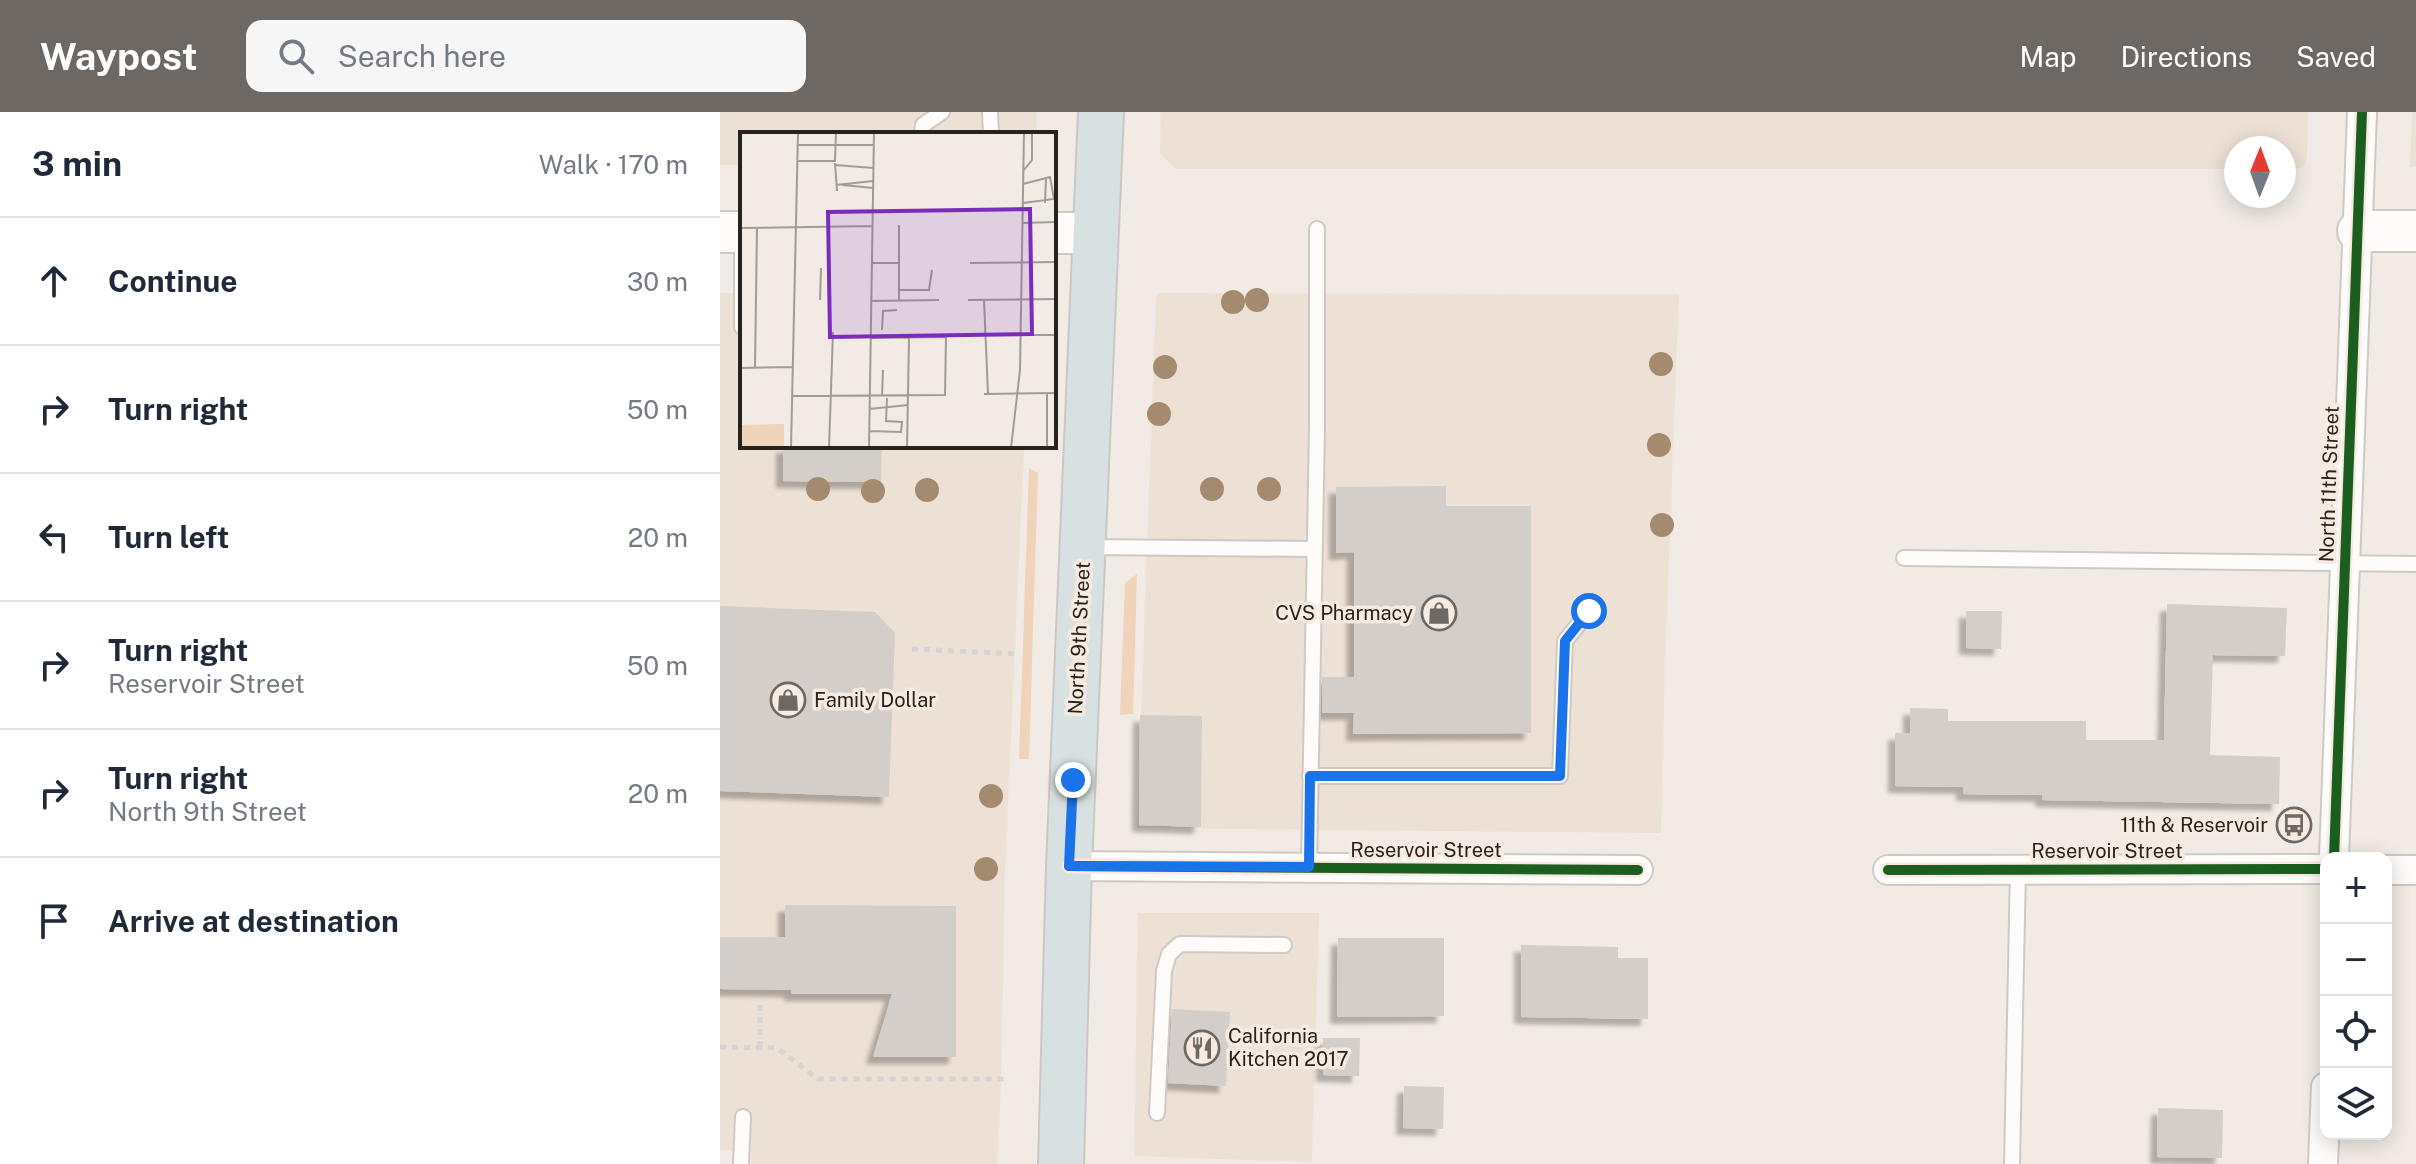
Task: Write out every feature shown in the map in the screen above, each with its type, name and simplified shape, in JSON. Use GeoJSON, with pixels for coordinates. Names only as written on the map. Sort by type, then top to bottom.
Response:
{"type":"FeatureCollection","features":[{"type":"Feature","properties":{"kind":"main road","name":"North 9th Street"},"geometry":{"type":"LineString","coordinates":[[1061,1164],[1069,866],[1084,546],[1075,233],[1101,112]]}},
{"type":"Feature","properties":{"kind":"street","name":"North 11th Street"},"geometry":{"type":"LineString","coordinates":[[2334,852],[2362,112]]}},
{"type":"Feature","properties":{"kind":"street"},"geometry":{"type":"LineString","coordinates":[[2358,231],[2416,231]]}},
{"type":"Feature","properties":{"kind":"street","name":"Reservoir Street"},"geometry":{"type":"LineString","coordinates":[[1069,866],[1638,870]]}},
{"type":"Feature","properties":{"kind":"street","name":"Reservoir Street"},"geometry":{"type":"LineString","coordinates":[[1888,870],[2320,869]]}},
{"type":"Feature","properties":{"kind":"street"},"geometry":{"type":"LineString","coordinates":[[2392,870],[2416,870]]}},
{"type":"Feature","properties":{"kind":"street"},"geometry":{"type":"LineString","coordinates":[[2323,1164],[2324,1140]]}},
{"type":"Feature","properties":{"kind":"lane"},"geometry":{"type":"LineString","coordinates":[[922,132],[923,125],[942,112]]}},
{"type":"Feature","properties":{"kind":"lane"},"geometry":{"type":"LineString","coordinates":[[990,112],[991,132]]}},
{"type":"Feature","properties":{"kind":"lane"},"geometry":{"type":"LineString","coordinates":[[1309,867],[1317,427],[1317,229]]}},
{"type":"Feature","properties":{"kind":"lane"},"geometry":{"type":"LineString","coordinates":[[1084,546],[1314,549]]}},
{"type":"Feature","properties":{"kind":"lane"},"geometry":{"type":"LineString","coordinates":[[1904,558],[2416,564]]}},
{"type":"Feature","properties":{"kind":"lane"},"geometry":{"type":"LineString","coordinates":[[1310,776],[1560,776],[1565,641],[1589,611]]}},
{"type":"Feature","properties":{"kind":"lane"},"geometry":{"type":"LineString","coordinates":[[2012,1164],[2018,868]]}},
{"type":"Feature","properties":{"kind":"lane"},"geometry":{"type":"LineString","coordinates":[[1157,1113],[1164,971],[1169,954],[1180,944],[1284,945]]}},
{"type":"Feature","properties":{"kind":"lane"},"geometry":{"type":"LineString","coordinates":[[741,1164],[743,1117]]}},
{"type":"Feature","properties":{"kind":"path"},"geometry":{"type":"LineString","coordinates":[[912,649],[1020,654]]}},
{"type":"Feature","properties":{"kind":"path"},"geometry":{"type":"LineString","coordinates":[[760,1001],[760,1047]]}},
{"type":"Feature","properties":{"kind":"path"},"geometry":{"type":"LineString","coordinates":[[720,1047],[777,1048],[818,1079],[1004,1079]]}},
{"type":"Feature","properties":{"kind":"shaded area"},"geometry":{"type":"Polygon","coordinates":[[[720,112],[1037,112],[1037,132],[740,132],[740,165],[720,165],[720,112]]]}},
{"type":"Feature","properties":{"kind":"shaded area"},"geometry":{"type":"Polygon","coordinates":[[[1161,112],[2308,112],[2307,157],[2304,165],[2296,169],[2296,136],[2224,136],[2224,169],[1175,169],[1160,153],[1161,112]]]}},
{"type":"Feature","properties":{"kind":"shaded area"},"geometry":{"type":"Polygon","coordinates":[[[2412,112],[2416,112],[2416,167],[2410,167],[2412,112]]]}},
{"type":"Feature","properties":{"kind":"shaded area"},"geometry":{"type":"Polygon","coordinates":[[[720,293],[740,293],[740,448],[1024,448],[1005,871],[997,1164],[751,1164],[751,1150],[720,1150],[720,293]]]}},
{"type":"Feature","properties":{"kind":"shaded area"},"geometry":{"type":"Polygon","coordinates":[[[1159,293],[1679,294],[1661,833],[1137,828],[1156,297],[1159,293]]]}},
{"type":"Feature","properties":{"kind":"shaded area"},"geometry":{"type":"Polygon","coordinates":[[[1029,468],[1038,473],[1029,759],[1019,759],[1029,468]]]}},
{"type":"Feature","properties":{"kind":"shaded area"},"geometry":{"type":"Polygon","coordinates":[[[1137,574],[1133,714],[1120,715],[1125,583],[1137,574]]]}},
{"type":"Feature","properties":{"kind":"shaded area"},"geometry":{"type":"Polygon","coordinates":[[[1138,913],[1319,913],[1312,1162],[1134,1156],[1138,913]]]}},
{"type":"Feature","properties":{"kind":"building"},"geometry":{"type":"Polygon","coordinates":[[[783,448],[882,448],[881,482],[783,481],[783,448]]]}},
{"type":"Feature","properties":{"kind":"building"},"geometry":{"type":"Polygon","coordinates":[[[1446,486],[1446,506],[1531,506],[1531,733],[1353,734],[1354,713],[1322,713],[1322,677],[1354,677],[1354,552],[1336,553],[1336,487],[1446,486]]]}},
{"type":"Feature","properties":{"kind":"building"},"geometry":{"type":"Polygon","coordinates":[[[2167,604],[2287,608],[2285,656],[2213,655],[2210,755],[2280,757],[2279,804],[2042,800],[2042,795],[1963,794],[1963,787],[1895,786],[1895,733],[1910,733],[1910,708],[1948,709],[1948,721],[2086,721],[2086,740],[2164,740],[2167,604]]]}},
{"type":"Feature","properties":{"kind":"building"},"geometry":{"type":"Polygon","coordinates":[[[720,606],[875,612],[895,633],[889,797],[720,791],[720,606]]]}},
{"type":"Feature","properties":{"kind":"building"},"geometry":{"type":"Polygon","coordinates":[[[1966,611],[2002,611],[2001,649],[1966,648],[1966,611]]]}},
{"type":"Feature","properties":{"kind":"building"},"geometry":{"type":"Polygon","coordinates":[[[1140,715],[1202,716],[1201,827],[1139,825],[1140,715]]]}},
{"type":"Feature","properties":{"kind":"building"},"geometry":{"type":"Polygon","coordinates":[[[785,905],[956,906],[956,1057],[873,1057],[892,994],[792,994],[791,990],[720,989],[720,937],[785,937],[785,905]]]}},
{"type":"Feature","properties":{"kind":"building"},"geometry":{"type":"Polygon","coordinates":[[[1338,938],[1444,938],[1444,1016],[1337,1017],[1338,938]]]}},
{"type":"Feature","properties":{"kind":"building"},"geometry":{"type":"Polygon","coordinates":[[[1521,945],[1618,947],[1618,958],[1648,958],[1648,1019],[1521,1017],[1521,945]]]}},
{"type":"Feature","properties":{"kind":"building"},"geometry":{"type":"Polygon","coordinates":[[[1172,1009],[1230,1012],[1226,1086],[1168,1083],[1172,1009]]]}},
{"type":"Feature","properties":{"kind":"building"},"geometry":{"type":"Polygon","coordinates":[[[1323,1038],[1360,1038],[1359,1076],[1323,1075],[1323,1038]]]}},
{"type":"Feature","properties":{"kind":"building"},"geometry":{"type":"Polygon","coordinates":[[[1404,1086],[1444,1087],[1443,1129],[1403,1128],[1404,1086]]]}},
{"type":"Feature","properties":{"kind":"building"},"geometry":{"type":"Polygon","coordinates":[[[2158,1108],[2223,1110],[2222,1158],[2157,1157],[2158,1108]]]}},
{"type":"Feature","properties":{"kind":"cycle path"},"geometry":{"type":"LineString","coordinates":[[2334,852],[2362,112]]}},
{"type":"Feature","properties":{"kind":"cycle path"},"geometry":{"type":"LineString","coordinates":[[1069,866],[1638,870]]}},
{"type":"Feature","properties":{"kind":"cycle path"},"geometry":{"type":"LineString","coordinates":[[1888,870],[2320,869]]}},
{"type":"Feature","properties":{"kind":"place","name":"CVS Pharmacy"},"geometry":{"type":"Point","coordinates":[1439,613]}},
{"type":"Feature","properties":{"kind":"place","name":"Family Dollar"},"geometry":{"type":"Point","coordinates":[788,700]}},
{"type":"Feature","properties":{"kind":"place","name":"11th & Reservoir"},"geometry":{"type":"Point","coordinates":[2294,825]}},
{"type":"Feature","properties":{"kind":"place","name":"California Kitchen 2017"},"geometry":{"type":"Point","coordinates":[1202,1048]}},
{"type":"Feature","properties":{"kind":"route"},"geometry":{"type":"LineString","coordinates":[[1073,780],[1069,866],[1309,867],[1310,776],[1560,776],[1565,641],[1589,611]]}}]}
